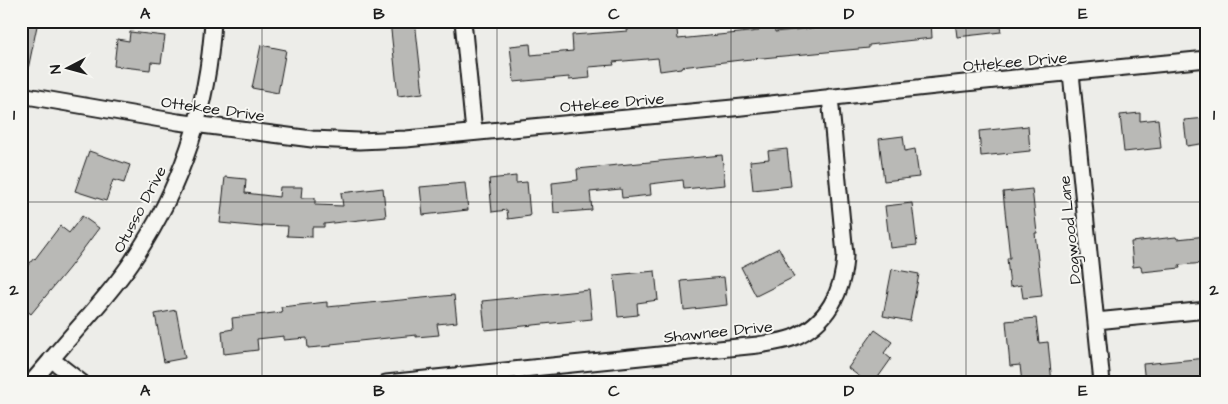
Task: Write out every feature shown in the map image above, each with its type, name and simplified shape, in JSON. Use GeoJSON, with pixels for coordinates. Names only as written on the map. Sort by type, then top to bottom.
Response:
{"type":"FeatureCollection","features":[{"type":"Feature","properties":{"kind":"street","name":"Otusso Drive"},"geometry":{"type":"LineString","coordinates":[[31,383],[101,302],[130,264],[150,234],[172,192],[201,109],[212,44],[213,21]]}},
{"type":"Feature","properties":{"kind":"street"},"geometry":{"type":"LineString","coordinates":[[463,21],[474,132]]}},
{"type":"Feature","properties":{"kind":"street","name":"Ottekee Drive"},"geometry":{"type":"LineString","coordinates":[[21,95],[178,122],[312,139],[359,141],[406,139],[733,108],[1207,59]]}},
{"type":"Feature","properties":{"kind":"street","name":"Dogwood Lane"},"geometry":{"type":"LineString","coordinates":[[1071,73],[1102,383]]}},
{"type":"Feature","properties":{"kind":"street","name":"Shawnee Drive"},"geometry":{"type":"LineString","coordinates":[[386,383],[758,345],[793,337],[815,324],[832,304],[838,293],[844,268],[830,97]]}},
{"type":"Feature","properties":{"kind":"street"},"geometry":{"type":"LineString","coordinates":[[1096,321],[1207,310]]}},
{"type":"Feature","properties":{"kind":"street"},"geometry":{"type":"LineString","coordinates":[[51,360],[82,383]]}},
{"type":"Feature","properties":{"kind":"building"},"geometry":{"type":"Polygon","coordinates":[[[21,21],[38,21],[27,74],[21,73],[21,21]]]}},
{"type":"Feature","properties":{"kind":"building"},"geometry":{"type":"Polygon","coordinates":[[[390,21],[415,21],[423,93],[398,96],[390,21]]]}},
{"type":"Feature","properties":{"kind":"building"},"geometry":{"type":"Polygon","coordinates":[[[627,21],[676,21],[678,39],[759,31],[758,21],[774,21],[775,32],[822,27],[822,23],[841,21],[931,21],[932,38],[869,45],[869,48],[741,60],[660,71],[658,58],[613,62],[614,65],[589,67],[590,78],[569,80],[569,77],[514,82],[510,46],[530,44],[531,55],[573,51],[572,35],[628,31],[627,21]]]}},
{"type":"Feature","properties":{"kind":"building"},"geometry":{"type":"Polygon","coordinates":[[[955,21],[999,21],[1001,32],[957,37],[955,21]]]}},
{"type":"Feature","properties":{"kind":"building"},"geometry":{"type":"Polygon","coordinates":[[[130,32],[165,36],[161,63],[151,62],[150,70],[114,66],[117,39],[129,41],[130,32]]]}},
{"type":"Feature","properties":{"kind":"building"},"geometry":{"type":"Polygon","coordinates":[[[261,45],[286,50],[278,93],[252,88],[261,45]]]}},
{"type":"Feature","properties":{"kind":"building"},"geometry":{"type":"Polygon","coordinates":[[[1140,113],[1140,121],[1158,119],[1161,148],[1124,152],[1120,115],[1140,113]]]}},
{"type":"Feature","properties":{"kind":"building"},"geometry":{"type":"Polygon","coordinates":[[[1207,118],[1207,143],[1187,146],[1184,120],[1207,118]]]}},
{"type":"Feature","properties":{"kind":"building"},"geometry":{"type":"Polygon","coordinates":[[[1028,126],[1030,151],[981,156],[979,131],[1028,126]]]}},
{"type":"Feature","properties":{"kind":"building"},"geometry":{"type":"Polygon","coordinates":[[[903,136],[905,151],[915,149],[919,177],[884,181],[879,139],[903,136]]]}},
{"type":"Feature","properties":{"kind":"building"},"geometry":{"type":"Polygon","coordinates":[[[787,149],[791,186],[753,190],[750,161],[769,159],[768,151],[787,149]]]}},
{"type":"Feature","properties":{"kind":"building"},"geometry":{"type":"Polygon","coordinates":[[[89,151],[130,165],[124,183],[113,180],[106,201],[75,191],[89,151]]]}},
{"type":"Feature","properties":{"kind":"building"},"geometry":{"type":"Polygon","coordinates":[[[722,155],[725,185],[684,189],[683,180],[650,184],[651,195],[622,198],[621,189],[590,192],[592,210],[554,213],[552,183],[578,180],[577,169],[722,155]]]}},
{"type":"Feature","properties":{"kind":"building"},"geometry":{"type":"Polygon","coordinates":[[[516,176],[516,183],[527,182],[530,216],[508,219],[507,210],[492,212],[489,179],[516,176]]]}},
{"type":"Feature","properties":{"kind":"building"},"geometry":{"type":"Polygon","coordinates":[[[225,177],[246,179],[245,193],[279,197],[280,187],[302,187],[301,198],[315,198],[315,205],[343,206],[341,193],[383,188],[386,217],[324,224],[324,227],[312,227],[312,237],[287,236],[288,226],[262,225],[262,227],[220,223],[225,177]]]}},
{"type":"Feature","properties":{"kind":"building"},"geometry":{"type":"Polygon","coordinates":[[[465,183],[468,210],[423,215],[420,187],[465,183]]]}},
{"type":"Feature","properties":{"kind":"building"},"geometry":{"type":"Polygon","coordinates":[[[1032,189],[1042,296],[1023,298],[1021,285],[1010,287],[1007,258],[1010,258],[1003,192],[1032,189]]]}},
{"type":"Feature","properties":{"kind":"building"},"geometry":{"type":"Polygon","coordinates":[[[912,203],[917,245],[890,248],[885,206],[912,203]]]}},
{"type":"Feature","properties":{"kind":"building"},"geometry":{"type":"Polygon","coordinates":[[[82,216],[99,228],[31,314],[21,306],[21,274],[60,226],[69,233],[82,216]]]}},
{"type":"Feature","properties":{"kind":"building"},"geometry":{"type":"Polygon","coordinates":[[[1207,236],[1207,263],[1179,265],[1180,268],[1142,272],[1141,266],[1133,267],[1131,242],[1207,236]]]}},
{"type":"Feature","properties":{"kind":"building"},"geometry":{"type":"Polygon","coordinates":[[[779,248],[794,277],[756,296],[741,267],[779,248]]]}},
{"type":"Feature","properties":{"kind":"building"},"geometry":{"type":"Polygon","coordinates":[[[892,269],[919,274],[910,321],[883,316],[892,269]]]}},
{"type":"Feature","properties":{"kind":"building"},"geometry":{"type":"Polygon","coordinates":[[[655,271],[658,300],[637,303],[638,315],[618,317],[614,275],[655,271]]]}},
{"type":"Feature","properties":{"kind":"building"},"geometry":{"type":"Polygon","coordinates":[[[724,277],[727,305],[684,310],[681,281],[724,277]]]}},
{"type":"Feature","properties":{"kind":"building"},"geometry":{"type":"Polygon","coordinates":[[[589,290],[592,319],[485,330],[482,301],[589,290]]]}},
{"type":"Feature","properties":{"kind":"building"},"geometry":{"type":"Polygon","coordinates":[[[454,295],[457,322],[437,324],[439,335],[416,337],[416,335],[308,348],[307,338],[284,340],[284,336],[257,339],[258,350],[224,354],[222,331],[233,329],[232,318],[282,312],[281,307],[327,302],[327,307],[454,295]]]}},
{"type":"Feature","properties":{"kind":"building"},"geometry":{"type":"Polygon","coordinates":[[[176,310],[185,358],[164,362],[155,314],[176,310]]]}},
{"type":"Feature","properties":{"kind":"building"},"geometry":{"type":"Polygon","coordinates":[[[1036,318],[1039,343],[1048,342],[1052,383],[1022,383],[1020,365],[1010,366],[1006,321],[1036,318]]]}},
{"type":"Feature","properties":{"kind":"building"},"geometry":{"type":"Polygon","coordinates":[[[875,330],[892,342],[884,353],[891,359],[874,383],[868,383],[848,368],[875,330]]]}},
{"type":"Feature","properties":{"kind":"building"},"geometry":{"type":"Polygon","coordinates":[[[1207,358],[1207,383],[1145,383],[1143,364],[1207,358]]]}}]}
